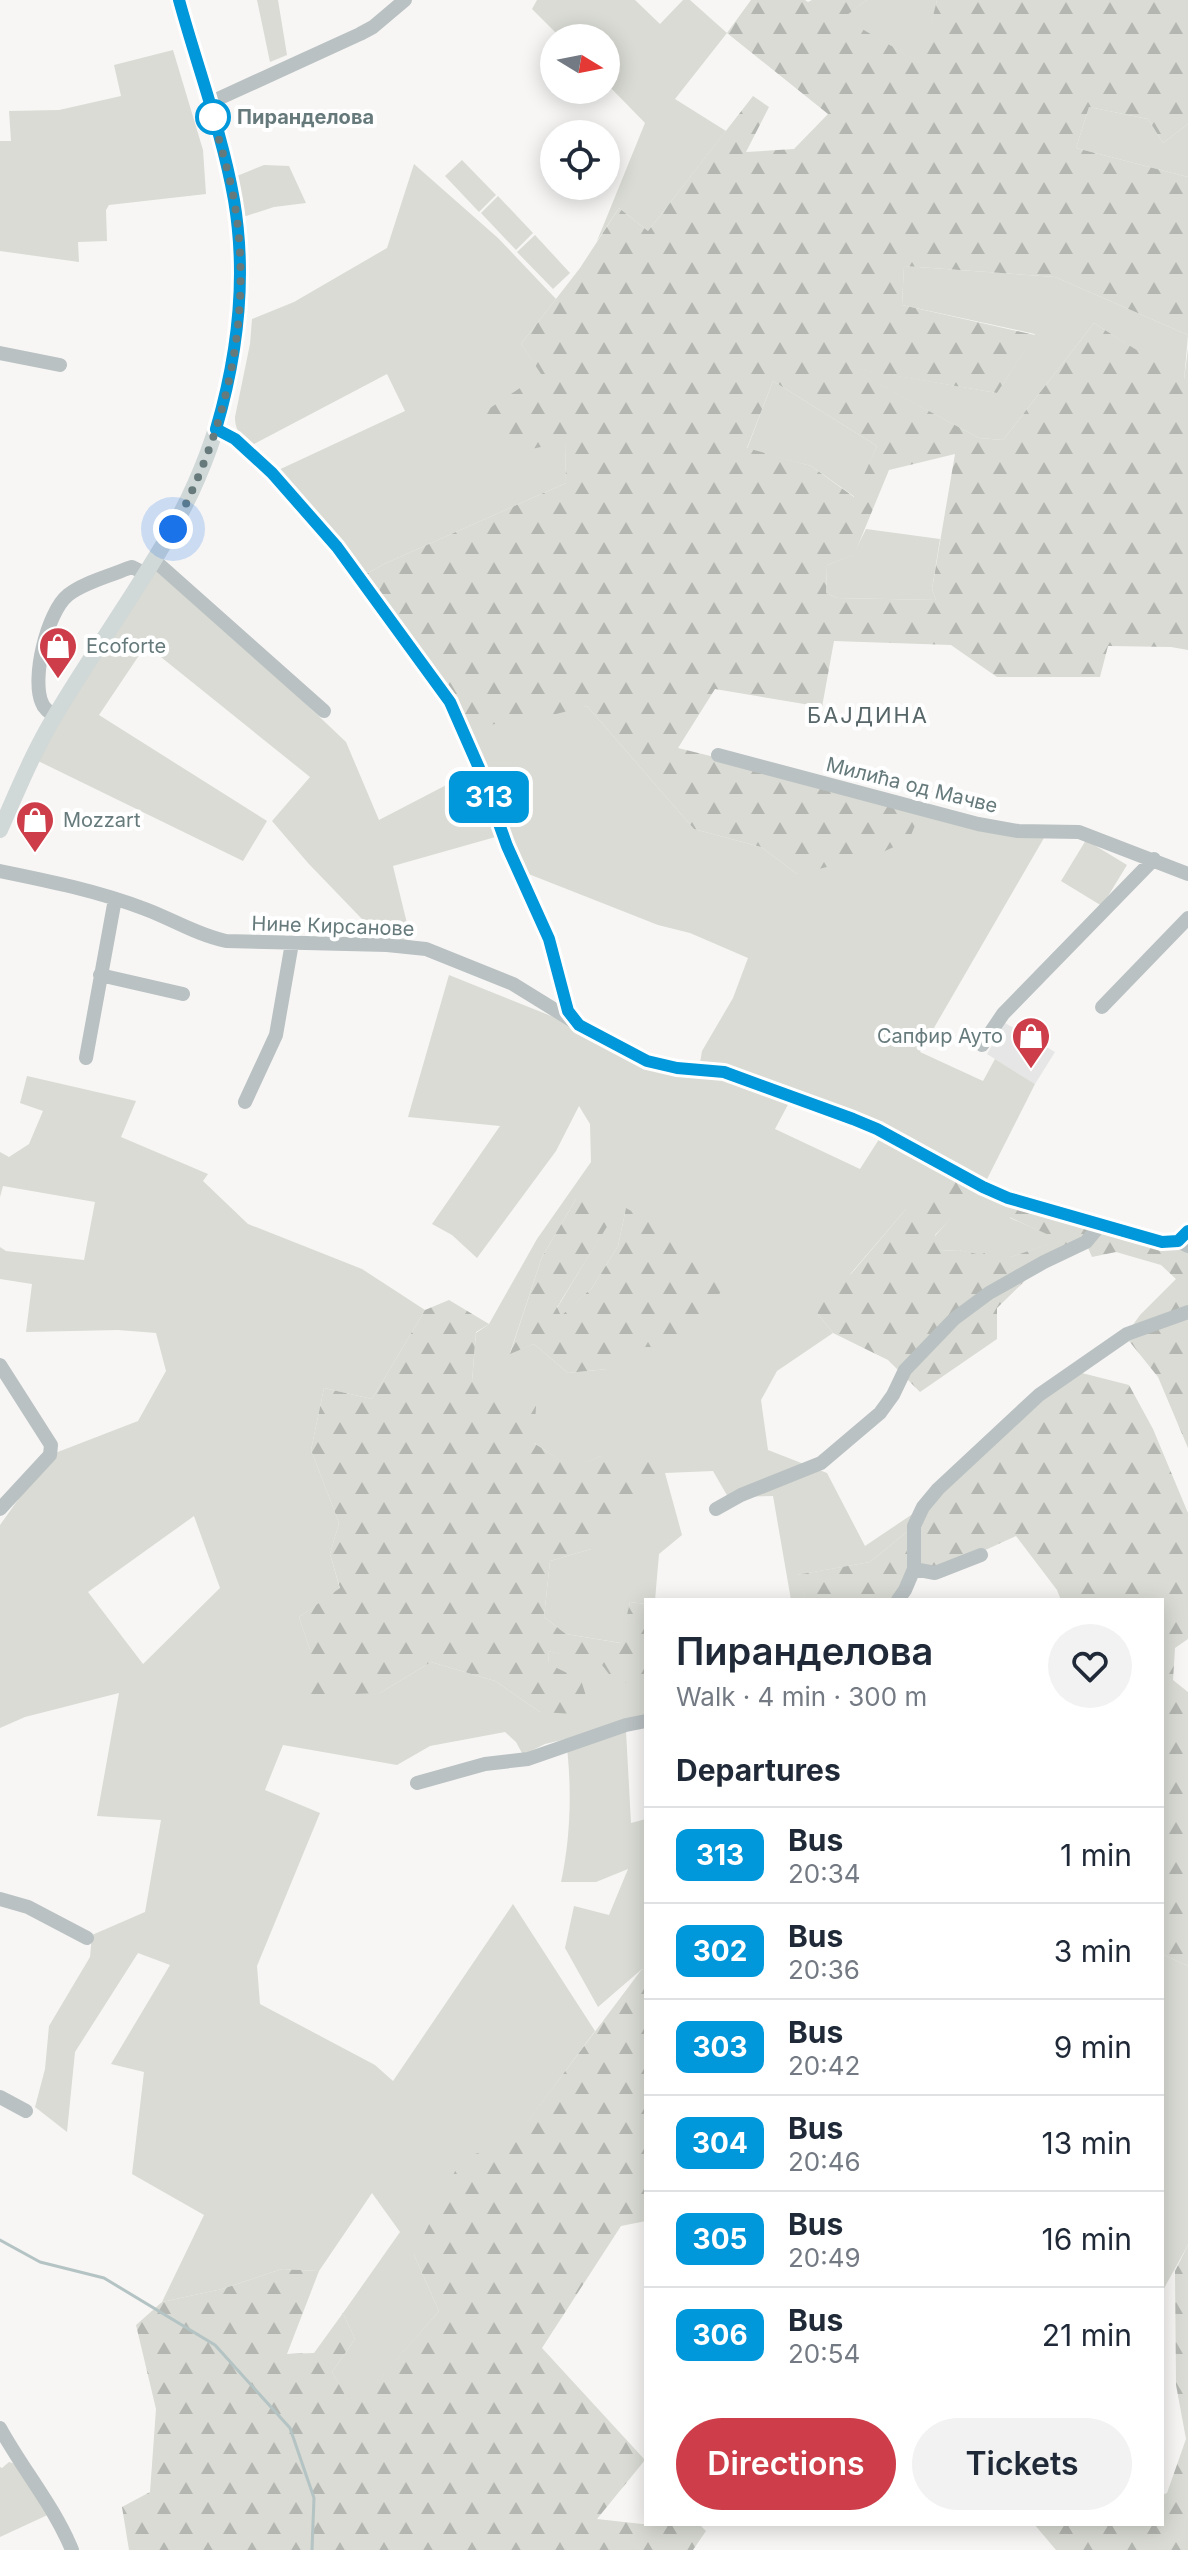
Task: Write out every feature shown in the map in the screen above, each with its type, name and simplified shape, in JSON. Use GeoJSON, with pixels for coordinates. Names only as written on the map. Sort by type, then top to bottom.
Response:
{"type":"FeatureCollection","features":[{"type":"Feature","properties":{"kind":"main road"},"geometry":{"type":"LineString","coordinates":[[0,830],[32,758],[55,716],[150,567],[191,494],[216,429],[233,357],[240,267],[234,198],[179,0]]}},
{"type":"Feature","properties":{"kind":"street"},"geometry":{"type":"LineString","coordinates":[[209,103],[360,34],[405,0]]}},
{"type":"Feature","properties":{"kind":"street"},"geometry":{"type":"LineString","coordinates":[[0,353],[60,365]]}},
{"type":"Feature","properties":{"kind":"street"},"geometry":{"type":"LineString","coordinates":[[216,429],[235,439],[272,473],[337,547],[450,702],[479,768],[507,846],[549,939],[568,1011],[579,1025]]}},
{"type":"Feature","properties":{"kind":"street"},"geometry":{"type":"LineString","coordinates":[[55,716],[43,706],[39,693],[44,646],[57,610],[66,596],[132,567],[150,567],[324,711]]}},
{"type":"Feature","properties":{"kind":"street","name":"Милића од Мачве"},"geometry":{"type":"LineString","coordinates":[[718,755],[978,824],[1018,831],[1079,832],[1188,874]]}},
{"type":"Feature","properties":{"kind":"street"},"geometry":{"type":"LineString","coordinates":[[982,1045],[1003,1014],[1154,859]]}},
{"type":"Feature","properties":{"kind":"street","name":"Нине Кирсанове"},"geometry":{"type":"LineString","coordinates":[[0,871],[115,899],[218,940],[397,945],[426,949],[513,984],[579,1025],[647,1061],[677,1068],[724,1072],[853,1119],[983,1187],[1025,1203],[1162,1242],[1185,1239]]}},
{"type":"Feature","properties":{"kind":"street"},"geometry":{"type":"LineString","coordinates":[[86,1058],[115,899]]}},
{"type":"Feature","properties":{"kind":"street"},"geometry":{"type":"LineString","coordinates":[[1102,1007],[1188,918]]}},
{"type":"Feature","properties":{"kind":"street"},"geometry":{"type":"LineString","coordinates":[[245,1102],[276,1035],[292,943]]}},
{"type":"Feature","properties":{"kind":"street"},"geometry":{"type":"LineString","coordinates":[[100,975],[183,994]]}},
{"type":"Feature","properties":{"kind":"street"},"geometry":{"type":"LineString","coordinates":[[716,1509],[741,1495],[821,1463],[880,1413],[905,1370],[954,1319],[989,1293],[1086,1242],[1100,1225]]}},
{"type":"Feature","properties":{"kind":"street"},"geometry":{"type":"LineString","coordinates":[[899,1598],[914,1569],[914,1526],[923,1507],[938,1489],[1039,1395],[1127,1334],[1188,1312]]}},
{"type":"Feature","properties":{"kind":"street"},"geometry":{"type":"LineString","coordinates":[[0,1509],[52,1450],[3,1376]]}},
{"type":"Feature","properties":{"kind":"street"},"geometry":{"type":"LineString","coordinates":[[914,1569],[935,1573],[981,1555]]}},
{"type":"Feature","properties":{"kind":"street"},"geometry":{"type":"LineString","coordinates":[[417,1783],[485,1764],[528,1759],[644,1722]]}},
{"type":"Feature","properties":{"kind":"street"},"geometry":{"type":"LineString","coordinates":[[0,1899],[28,1907],[87,1938]]}},
{"type":"Feature","properties":{"kind":"street"},"geometry":{"type":"LineString","coordinates":[[0,2097],[26,2111]]}},
{"type":"Feature","properties":{"kind":"street"},"geometry":{"type":"LineString","coordinates":[[0,2428],[54,2512],[72,2550]]}},
{"type":"Feature","properties":{"kind":"shaded area"},"geometry":{"type":"Polygon","coordinates":[[[1005,1023],[1055,1052],[1035,1084],[987,1054],[1005,1023]]]}},
{"type":"Feature","properties":{"kind":"green space"},"geometry":{"type":"Polygon","coordinates":[[[257,0],[278,0],[287,55],[270,62],[257,0]]]}},
{"type":"Feature","properties":{"kind":"green space"},"geometry":{"type":"Polygon","coordinates":[[[537,0],[635,0],[660,24],[683,0],[690,0],[727,33],[675,99],[726,131],[648,231],[619,208],[597,241],[614,200],[620,200],[620,184],[645,123],[620,97],[620,24],[547,24],[532,9],[537,0]]]}},
{"type":"Feature","properties":{"kind":"green space"},"geometry":{"type":"Polygon","coordinates":[[[751,0],[867,0],[843,18],[921,63],[937,0],[1188,0],[1188,124],[1163,143],[1148,119],[1089,107],[1076,148],[1188,177],[1188,335],[1055,277],[904,266],[902,305],[1035,335],[997,393],[849,368],[979,438],[1003,440],[1094,323],[1184,380],[1188,348],[1188,650],[1108,646],[1100,677],[997,677],[951,645],[834,641],[822,707],[715,689],[678,748],[921,811],[909,840],[874,856],[797,874],[761,847],[694,829],[587,706],[537,719],[463,728],[359,578],[566,483],[565,442],[512,453],[481,414],[541,374],[521,344],[580,268],[619,208],[648,231],[753,96],[769,107],[746,152],[794,149],[828,114],[727,33],[751,0]],[[773,381],[747,448],[811,466],[854,497],[877,446],[773,381]],[[955,454],[889,470],[854,555],[827,565],[826,593],[837,598],[936,600],[932,589],[955,454]]]}},
{"type":"Feature","properties":{"kind":"green space"},"geometry":{"type":"Polygon","coordinates":[[[867,0],[937,0],[922,64],[842,18],[867,0]]]}},
{"type":"Feature","properties":{"kind":"green space"},"geometry":{"type":"Polygon","coordinates":[[[173,50],[203,150],[206,194],[109,205],[106,210],[107,241],[78,242],[79,262],[0,251],[0,141],[11,141],[9,111],[59,110],[121,96],[114,65],[173,50]]]}},
{"type":"Feature","properties":{"kind":"green space"},"geometry":{"type":"Polygon","coordinates":[[[1089,107],[1148,119],[1163,143],[1188,124],[1188,177],[1076,148],[1089,107]]]}},
{"type":"Feature","properties":{"kind":"green space"},"geometry":{"type":"Polygon","coordinates":[[[462,160],[496,195],[479,212],[445,176],[462,160]]]}},
{"type":"Feature","properties":{"kind":"green space"},"geometry":{"type":"Polygon","coordinates":[[[414,164],[498,238],[556,299],[521,344],[541,373],[565,441],[566,483],[359,578],[272,473],[405,411],[387,374],[254,444],[240,434],[235,417],[252,319],[294,302],[387,248],[414,164]]]}},
{"type":"Feature","properties":{"kind":"green space"},"geometry":{"type":"Polygon","coordinates":[[[264,165],[289,166],[306,203],[274,207],[243,217],[237,176],[264,165]]]}},
{"type":"Feature","properties":{"kind":"green space"},"geometry":{"type":"Polygon","coordinates":[[[498,196],[533,233],[516,250],[481,213],[498,196]]]}},
{"type":"Feature","properties":{"kind":"green space"},"geometry":{"type":"Polygon","coordinates":[[[535,235],[570,273],[553,289],[517,252],[535,235]]]}},
{"type":"Feature","properties":{"kind":"green space"},"geometry":{"type":"Polygon","coordinates":[[[904,266],[1055,277],[1188,335],[1184,381],[1094,323],[1003,440],[979,438],[846,367],[997,393],[1035,334],[902,305],[904,266]]]}},
{"type":"Feature","properties":{"kind":"green space"},"geometry":{"type":"Polygon","coordinates":[[[773,381],[877,446],[855,497],[811,466],[747,449],[773,381]]]}},
{"type":"Feature","properties":{"kind":"green space"},"geometry":{"type":"Polygon","coordinates":[[[866,529],[940,539],[932,589],[936,600],[837,598],[826,593],[827,565],[853,555],[866,529]]]}},
{"type":"Feature","properties":{"kind":"green space"},"geometry":{"type":"Polygon","coordinates":[[[154,560],[346,742],[379,820],[479,768],[463,728],[587,706],[694,829],[761,847],[797,874],[921,811],[1048,831],[920,1052],[983,1081],[995,1059],[1035,1084],[983,1187],[1008,1198],[1010,1218],[1062,1240],[1011,1257],[981,1256],[959,1250],[939,1251],[935,1236],[954,1215],[906,1209],[817,1313],[833,1333],[777,1371],[761,1400],[768,1450],[827,1473],[865,1546],[923,1507],[914,1526],[870,1562],[797,1575],[805,1598],[791,1598],[773,1496],[728,1497],[713,1471],[665,1473],[682,1535],[659,1554],[655,1598],[644,1598],[644,1604],[630,1602],[621,1643],[566,1634],[544,1617],[550,1561],[591,1549],[601,1456],[572,1469],[533,1442],[535,1406],[472,1382],[476,1333],[489,1324],[537,1239],[591,1162],[590,1124],[579,1106],[556,1151],[477,1258],[452,1235],[432,1224],[500,1126],[408,1117],[449,975],[621,1044],[647,1061],[699,1069],[702,1051],[733,998],[748,958],[690,933],[658,925],[526,873],[499,836],[393,866],[412,944],[387,945],[272,821],[310,777],[146,645],[99,715],[267,821],[243,861],[32,758],[154,560]],[[792,1097],[775,1129],[860,1169],[883,1133],[792,1097]],[[576,1199],[542,1257],[510,1353],[534,1344],[568,1373],[607,1369],[626,1208],[618,1246],[592,1288],[561,1317],[557,1308],[617,1209],[576,1199]]]}},
{"type":"Feature","properties":{"kind":"green space"},"geometry":{"type":"Polygon","coordinates":[[[1086,840],[1127,865],[1102,906],[1061,881],[1086,840]]]}},
{"type":"Feature","properties":{"kind":"green space"},"geometry":{"type":"Polygon","coordinates":[[[27,1076],[136,1101],[121,1137],[208,1174],[203,1181],[248,1224],[362,1269],[425,1310],[372,1399],[324,1388],[311,1450],[339,1523],[330,1554],[340,1589],[299,1617],[310,1650],[380,1693],[431,1662],[495,1681],[540,1712],[549,1664],[548,1651],[644,1674],[644,1722],[626,1731],[631,1823],[644,1820],[644,1970],[598,2007],[565,1948],[574,1906],[609,1915],[628,1869],[596,1882],[561,1882],[570,1811],[566,1739],[545,1744],[523,1755],[516,1742],[505,1732],[430,1746],[397,1765],[283,1745],[265,1790],[320,1813],[257,1966],[260,2004],[375,2065],[393,2081],[513,1904],[595,2031],[509,2147],[414,2255],[439,2311],[353,2410],[332,2372],[355,2339],[343,2313],[400,2232],[372,2193],[319,2271],[282,2269],[222,2289],[162,2302],[204,2215],[132,2174],[144,2072],[111,2064],[170,1965],[138,1953],[75,2052],[67,2132],[35,2107],[45,2069],[49,2026],[90,1957],[92,1935],[145,1912],[161,1820],[97,1816],[119,1693],[25,1717],[0,1728],[0,1525],[50,1455],[138,1421],[166,1371],[156,1333],[118,1330],[26,1332],[32,1284],[0,1279],[0,1247],[6,1251],[84,1260],[95,1202],[3,1186],[0,1197],[0,1152],[9,1157],[29,1144],[43,1111],[20,1103],[27,1076]],[[194,1516],[88,1592],[143,1664],[220,1588],[194,1516]]]}},
{"type":"Feature","properties":{"kind":"green space"},"geometry":{"type":"Polygon","coordinates":[[[951,1169],[983,1187],[935,1235],[940,1251],[959,1250],[981,1255],[998,1244],[1011,1257],[1060,1240],[1009,1217],[1008,1198],[1188,1248],[1188,1448],[1158,1377],[1125,1336],[1140,1315],[1176,1279],[1161,1265],[1116,1252],[1092,1257],[1086,1243],[1044,1262],[997,1308],[997,1339],[920,1392],[888,1360],[833,1333],[817,1313],[822,1281],[851,1274],[906,1209],[951,1169]]]}},
{"type":"Feature","properties":{"kind":"green space"},"geometry":{"type":"Polygon","coordinates":[[[606,1194],[618,1209],[557,1307],[561,1316],[592,1288],[618,1246],[626,1208],[694,1247],[723,1290],[668,1347],[621,1347],[607,1369],[568,1373],[534,1344],[510,1354],[542,1257],[576,1199],[606,1194]]]}},
{"type":"Feature","properties":{"kind":"green space"},"geometry":{"type":"Polygon","coordinates":[[[449,1300],[489,1324],[476,1332],[472,1381],[536,1406],[534,1443],[572,1468],[601,1456],[641,1454],[665,1473],[636,1509],[591,1549],[550,1561],[544,1617],[566,1634],[620,1643],[630,1602],[644,1604],[644,1675],[618,1686],[602,1665],[548,1651],[549,1664],[581,1680],[592,1715],[540,1712],[495,1681],[431,1662],[380,1693],[301,1696],[310,1650],[299,1617],[340,1588],[330,1554],[339,1523],[311,1450],[324,1388],[372,1399],[425,1310],[449,1300]]]}},
{"type":"Feature","properties":{"kind":"green space"},"geometry":{"type":"Polygon","coordinates":[[[1074,1371],[1129,1385],[1153,1429],[1188,1513],[1188,1639],[1175,1648],[1173,1680],[1188,1692],[1188,1966],[1164,1955],[1164,1598],[1060,1598],[1016,1536],[935,1573],[914,1569],[899,1598],[805,1598],[796,1575],[870,1562],[914,1526],[923,1507],[1074,1371]]]}},
{"type":"Feature","properties":{"kind":"green space"},"geometry":{"type":"Polygon","coordinates":[[[1164,1955],[1188,1966],[1188,2245],[1164,2288],[1164,1955]]]}},
{"type":"Feature","properties":{"kind":"green space"},"geometry":{"type":"Polygon","coordinates":[[[644,1970],[644,2221],[621,2226],[542,2348],[644,2459],[597,2519],[644,2526],[701,2526],[706,2531],[693,2550],[129,2550],[122,2507],[150,2492],[156,2409],[136,2325],[162,2302],[222,2289],[282,2269],[319,2271],[287,2354],[314,2353],[343,2313],[355,2339],[332,2372],[353,2409],[439,2311],[414,2255],[462,2157],[509,2146],[644,1970]]]}},
{"type":"Feature","properties":{"kind":"green space"},"geometry":{"type":"Polygon","coordinates":[[[1188,2245],[1188,2550],[1056,2550],[1036,2526],[1164,2526],[1164,2494],[1186,2439],[1176,2385],[1175,2271],[1188,2245]]]}},
{"type":"Feature","properties":{"kind":"green space"},"geometry":{"type":"Polygon","coordinates":[[[9,2462],[23,2466],[54,2512],[0,2537],[0,2467],[9,2462]]]}},
{"type":"Feature","properties":{"kind":"waterway"},"geometry":{"type":"LineString","coordinates":[[0,2240],[40,2262],[104,2278],[215,2345],[290,2428],[314,2498],[312,2550]]}},
{"type":"Feature","properties":{"kind":"bus line","name":"313"},"geometry":{"type":"LineString","coordinates":[[179,0],[225,160],[239,241],[240,279],[235,343],[216,429],[235,439],[303,507],[337,547],[450,702],[479,768],[507,846],[549,939],[564,1001],[572,1017],[602,1039],[647,1061],[662,1066],[724,1072],[853,1119],[1008,1198],[1162,1242],[1178,1241],[1188,1231]]}},
{"type":"Feature","properties":{"kind":"place","name":"Пиранделова"},"geometry":{"type":"Point","coordinates":[213,117]}},
{"type":"Feature","properties":{"kind":"place","name":"Ecoforte"},"geometry":{"type":"Point","coordinates":[58,680]}},
{"type":"Feature","properties":{"kind":"place","name":"Mozzart"},"geometry":{"type":"Point","coordinates":[35,854]}},
{"type":"Feature","properties":{"kind":"place","name":"Сапфир Ауто"},"geometry":{"type":"Point","coordinates":[1031,1070]}},
{"type":"Feature","properties":{"kind":"district","name":"БАЈДИНА"},"geometry":{"type":"Point","coordinates":[868,715]}},
{"type":"Feature","properties":{"kind":"route"},"geometry":{"type":"LineString","coordinates":[[173,529],[216,429],[230,375],[238,315],[240,267],[235,209],[213,117]]}}]}
